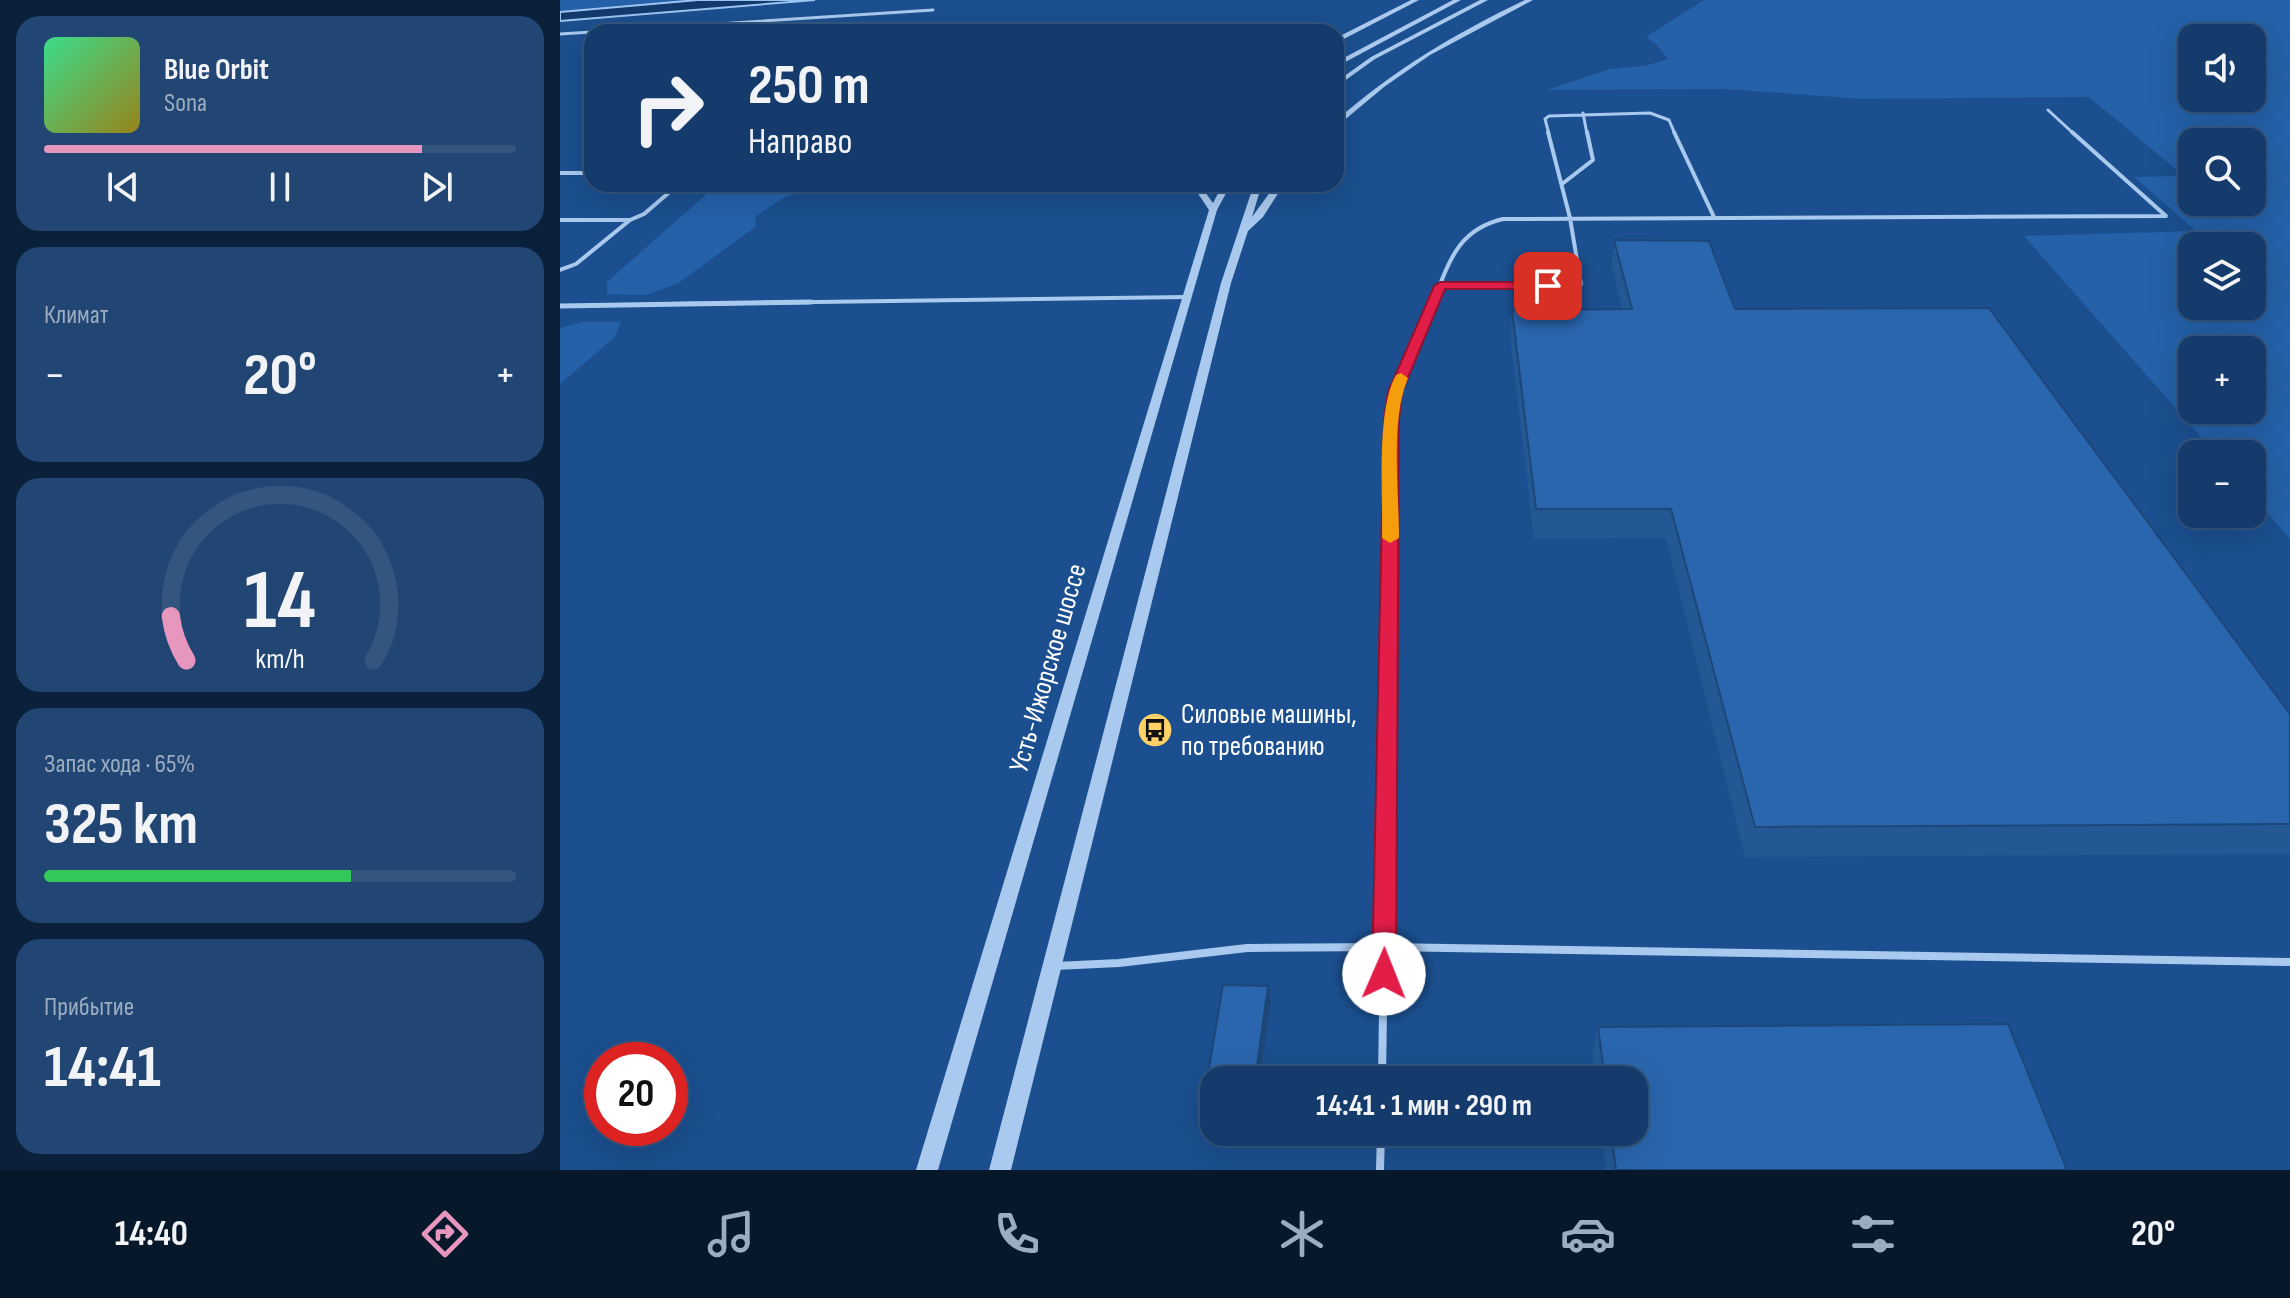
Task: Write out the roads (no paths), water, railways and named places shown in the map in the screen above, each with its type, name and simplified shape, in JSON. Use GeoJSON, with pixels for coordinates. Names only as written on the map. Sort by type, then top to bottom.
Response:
{"type":"FeatureCollection","features":[{"type":"Feature","properties":{"kind":"street"},"geometry":{"type":"LineString","coordinates":[[1344,37],[1416,0]]}},
{"type":"Feature","properties":{"kind":"street"},"geometry":{"type":"LineString","coordinates":[[1344,61],[1458,0]]}},
{"type":"Feature","properties":{"kind":"street"},"geometry":{"type":"LineString","coordinates":[[1344,79],[1373,58],[1485,0]]}},
{"type":"Feature","properties":{"kind":"street"},"geometry":{"type":"LineString","coordinates":[[1344,118],[1410,62],[1461,32],[1530,0]]}},
{"type":"Feature","properties":{"kind":"street"},"geometry":{"type":"LineString","coordinates":[[1201,192],[1213,210]]}},
{"type":"Feature","properties":{"kind":"street","name":"Усть-Ижорское шоссе"},"geometry":{"type":"LineString","coordinates":[[927,1170],[1213,210],[1223,192]]}},
{"type":"Feature","properties":{"kind":"street"},"geometry":{"type":"LineString","coordinates":[[1000,1170],[1240,232],[1255,192]]}},
{"type":"Feature","properties":{"kind":"street"},"geometry":{"type":"LineString","coordinates":[[1240,232],[1260,215],[1275,192]]}},
{"type":"Feature","properties":{"kind":"lane"},"geometry":{"type":"LineString","coordinates":[[717,24],[933,10]]}},
{"type":"Feature","properties":{"kind":"lane"},"geometry":{"type":"LineString","coordinates":[[560,34],[584,33]]}},
{"type":"Feature","properties":{"kind":"lane"},"geometry":{"type":"LineString","coordinates":[[1382,1066],[1392,419],[1395,392],[1457,246],[1482,224],[1503,219],[2166,216],[2048,110]]}},
{"type":"Feature","properties":{"kind":"lane"},"geometry":{"type":"LineString","coordinates":[[1440,286],[1581,284],[1570,218],[1545,119],[1559,113],[1650,113],[1669,120],[1714,217]]}},
{"type":"Feature","properties":{"kind":"lane"},"geometry":{"type":"LineString","coordinates":[[1562,184],[1593,160],[1583,113]]}},
{"type":"Feature","properties":{"kind":"lane"},"geometry":{"type":"LineString","coordinates":[[560,173],[584,173]]}},
{"type":"Feature","properties":{"kind":"lane"},"geometry":{"type":"LineString","coordinates":[[560,270],[576,264],[670,192]]}},
{"type":"Feature","properties":{"kind":"lane"},"geometry":{"type":"LineString","coordinates":[[560,220],[630,220]]}},
{"type":"Feature","properties":{"kind":"lane"},"geometry":{"type":"LineString","coordinates":[[560,306],[1187,297]]}},
{"type":"Feature","properties":{"kind":"lane"},"geometry":{"type":"LineString","coordinates":[[1052,967],[1119,963],[1247,948],[1385,947],[2290,962]]}},
{"type":"Feature","properties":{"kind":"lane"},"geometry":{"type":"LineString","coordinates":[[1380,1170],[1381,1146]]}},
{"type":"Feature","properties":{"kind":"place","name":"Силовые машины, по требованию"},"geometry":{"type":"Point","coordinates":[1155,730]}}]}
